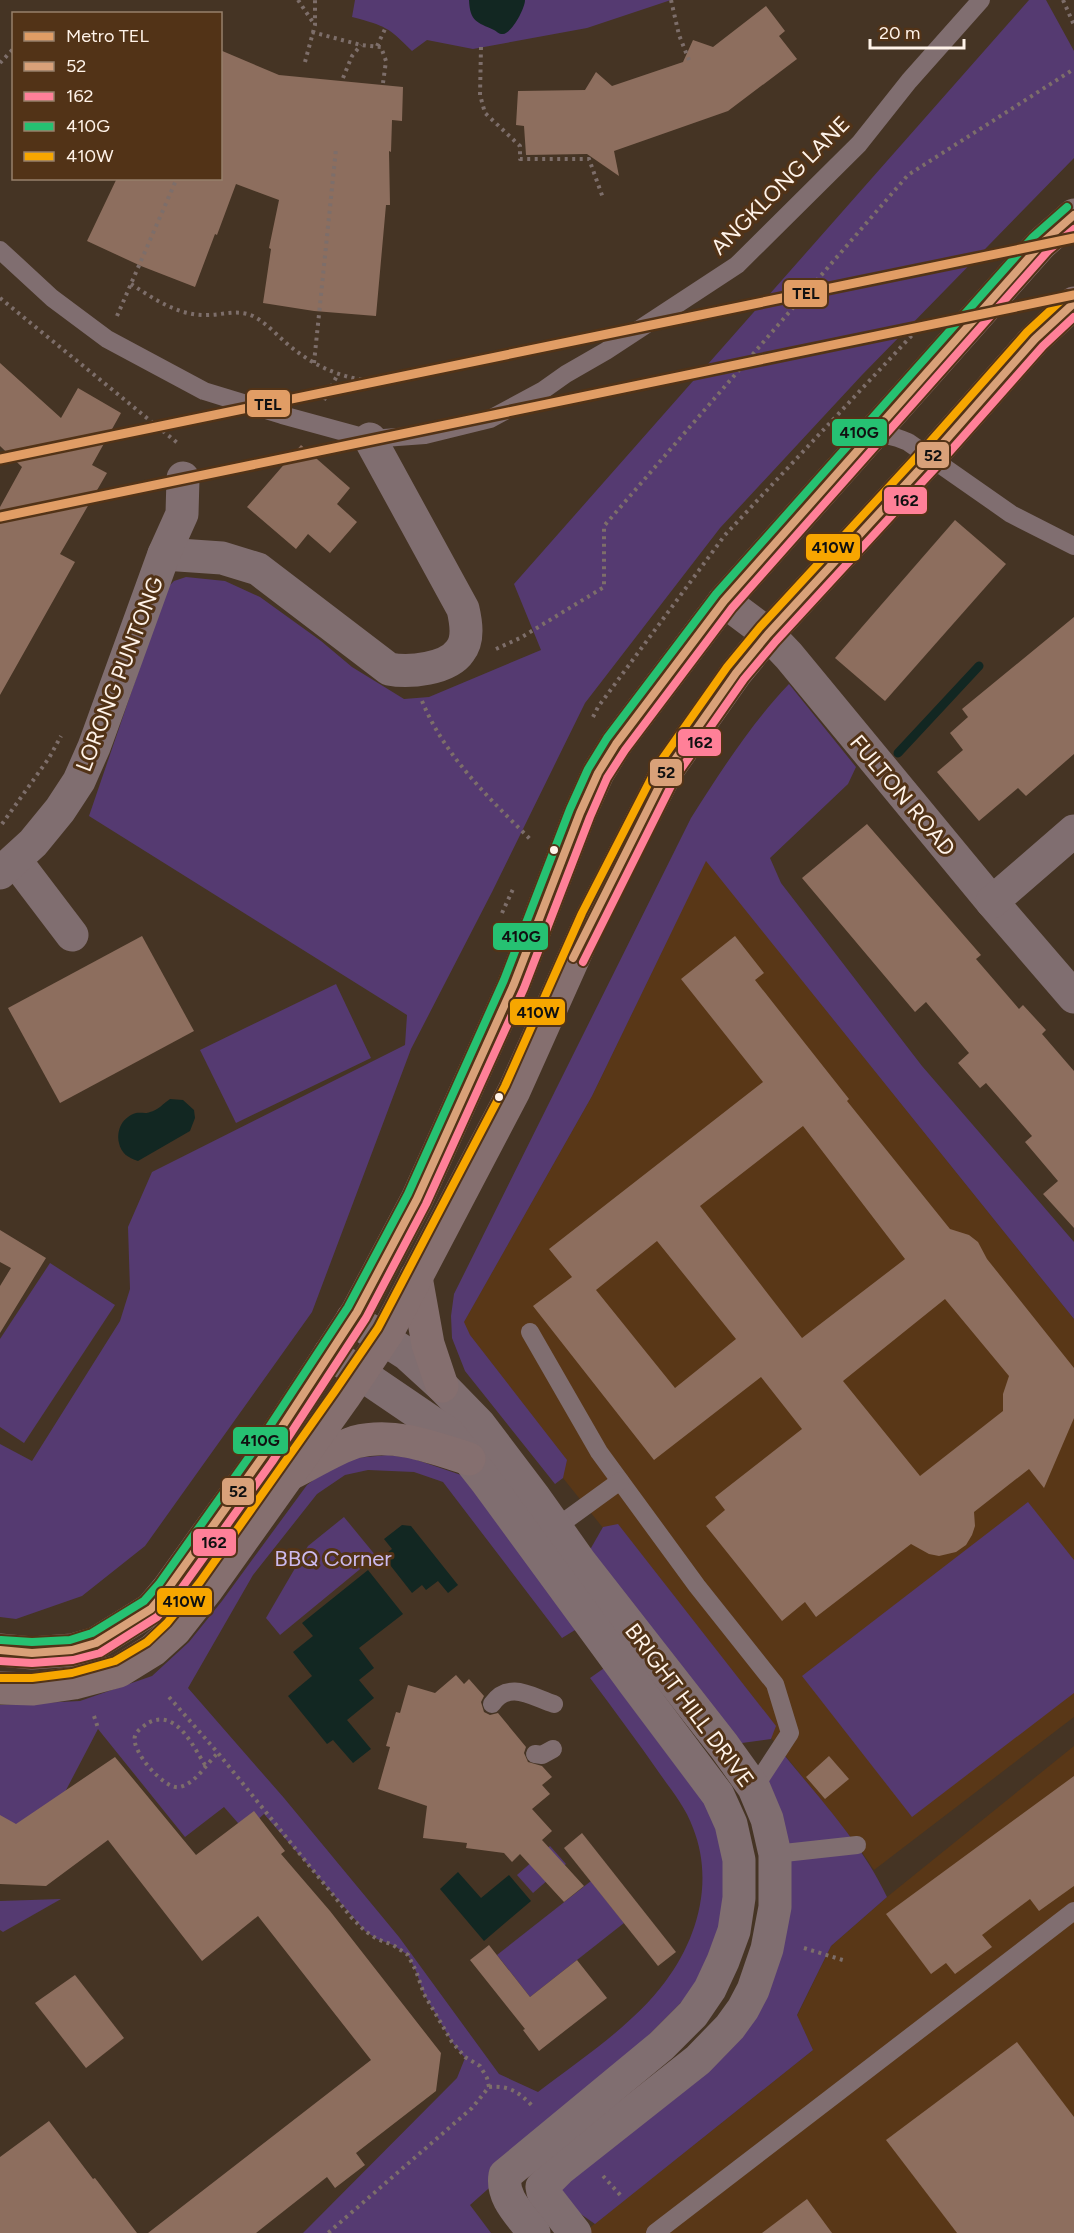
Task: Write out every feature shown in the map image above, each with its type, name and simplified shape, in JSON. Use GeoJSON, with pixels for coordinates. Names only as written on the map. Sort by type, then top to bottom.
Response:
{"type":"FeatureCollection","features":[{"type":"Feature","properties":{"kind":"main road"},"geometry":{"type":"LineString","coordinates":[[0,1650],[32,1653],[72,1650],[96,1643],[151,1609],[167,1590],[264,1456],[352,1319],[417,1199],[514,984],[580,813],[598,773],[616,744],[724,600],[1041,244],[1074,215]]}},
{"type":"Feature","properties":{"kind":"main road"},"geometry":{"type":"LineString","coordinates":[[0,1688],[33,1689],[74,1683],[118,1671],[153,1650],[175,1630],[208,1588],[383,1338],[514,1091],[592,917],[667,771],[736,673],[919,450],[1074,303]]}},
{"type":"Feature","properties":{"kind":"main road"},"geometry":{"type":"LineString","coordinates":[[416,1276],[428,1344],[442,1386]]}},
{"type":"Feature","properties":{"kind":"main road"},"geometry":{"type":"LineString","coordinates":[[289,1474],[354,1443],[386,1438],[420,1443],[469,1459]]}},
{"type":"Feature","properties":{"kind":"street","name":"LORONG PUNTONG"},"geometry":{"type":"LineString","coordinates":[[164,554],[222,558],[258,569],[389,669],[406,672],[418,671],[442,664],[460,653],[464,644],[466,621],[463,609],[370,439]]}},
{"type":"Feature","properties":{"kind":"street","name":"LORONG PUNTONG"},"geometry":{"type":"LineString","coordinates":[[8,866],[40,835],[79,781],[94,747],[164,554],[182,514],[183,478]]}},
{"type":"Feature","properties":{"kind":"street","name":"FULTON ROAD"},"geometry":{"type":"LineString","coordinates":[[724,600],[768,634],[789,656],[992,902],[1074,997]]}},
{"type":"Feature","properties":{"kind":"street"},"geometry":{"type":"LineString","coordinates":[[992,902],[1074,831]]}},
{"type":"Feature","properties":{"kind":"street"},"geometry":{"type":"LineString","coordinates":[[8,866],[72,935]]}},
{"type":"Feature","properties":{"kind":"street","name":"BRIGHT HILL DRIVE"},"geometry":{"type":"LineString","coordinates":[[352,1319],[407,1354],[479,1424],[545,1535]]}},
{"type":"Feature","properties":{"kind":"street","name":"BRIGHT HILL DRIVE"},"geometry":{"type":"LineString","coordinates":[[330,1353],[449,1434],[469,1459],[545,1535],[581,1563],[629,1650],[718,1795],[731,1824],[739,1860],[739,1898],[734,1931],[710,1989],[693,2014],[661,2046],[505,2175],[503,2187],[508,2199],[534,2233]]}},
{"type":"Feature","properties":{"kind":"street","name":"BRIGHT HILL DRIVE"},"geometry":{"type":"LineString","coordinates":[[575,2233],[543,2192],[542,2187],[560,2169],[698,2060],[730,2027],[753,1990],[767,1949],[775,1907],[775,1854],[767,1819],[754,1788],[696,1708],[629,1650]]}},
{"type":"Feature","properties":{"kind":"street"},"geometry":{"type":"LineString","coordinates":[[710,1989],[696,2015],[699,2025],[706,2033],[713,2036],[730,2027]]}},
{"type":"Feature","properties":{"kind":"lane","name":"ANGKLONG LANE"},"geometry":{"type":"LineString","coordinates":[[0,250],[52,298],[107,339],[204,391],[370,439],[425,435],[490,419],[542,391],[737,265],[859,144],[909,81],[981,0]]}},
{"type":"Feature","properties":{"kind":"lane"},"geometry":{"type":"LineString","coordinates":[[902,400],[899,414],[900,427],[919,450]]}},
{"type":"Feature","properties":{"kind":"lane"},"geometry":{"type":"LineString","coordinates":[[869,438],[880,434],[892,436],[919,450],[1011,514],[1074,546]]}},
{"type":"Feature","properties":{"kind":"lane"},"geometry":{"type":"LineString","coordinates":[[530,1332],[599,1452],[697,1586],[775,1684],[790,1733],[754,1788],[725,1810]]}},
{"type":"Feature","properties":{"kind":"lane"},"geometry":{"type":"LineString","coordinates":[[545,1535],[620,1481]]}},
{"type":"Feature","properties":{"kind":"lane"},"geometry":{"type":"LineString","coordinates":[[492,1704],[506,1691],[516,1691],[554,1704]]}},
{"type":"Feature","properties":{"kind":"lane"},"geometry":{"type":"LineString","coordinates":[[535,1754],[542,1755],[553,1749]]}},
{"type":"Feature","properties":{"kind":"lane"},"geometry":{"type":"LineString","coordinates":[[775,1854],[857,1845]]}},
{"type":"Feature","properties":{"kind":"lane"},"geometry":{"type":"LineString","coordinates":[[655,2233],[1074,1911]]}},
{"type":"Feature","properties":{"kind":"path"},"geometry":{"type":"LineString","coordinates":[[298,0],[315,25]]}},
{"type":"Feature","properties":{"kind":"path"},"geometry":{"type":"LineString","coordinates":[[305,62],[315,25],[315,0]]}},
{"type":"Feature","properties":{"kind":"path"},"geometry":{"type":"LineString","coordinates":[[671,0],[679,35],[689,60]]}},
{"type":"Feature","properties":{"kind":"path"},"geometry":{"type":"LineString","coordinates":[[1063,0],[1074,25]]}},
{"type":"Feature","properties":{"kind":"path"},"geometry":{"type":"LineString","coordinates":[[376,46],[386,27]]}},
{"type":"Feature","properties":{"kind":"path"},"geometry":{"type":"LineString","coordinates":[[312,32],[361,45],[381,47],[386,61],[383,83]]}},
{"type":"Feature","properties":{"kind":"path"},"geometry":{"type":"LineString","coordinates":[[343,78],[352,56],[361,45]]}},
{"type":"Feature","properties":{"kind":"path"},"geometry":{"type":"LineString","coordinates":[[481,48],[480,95],[485,113],[520,146],[520,159],[589,159],[603,198]]}},
{"type":"Feature","properties":{"kind":"path"},"geometry":{"type":"LineString","coordinates":[[0,63],[12,50]]}},
{"type":"Feature","properties":{"kind":"path"},"geometry":{"type":"LineString","coordinates":[[494,650],[522,637],[604,587],[604,526],[908,175],[1074,69]]}},
{"type":"Feature","properties":{"kind":"path"},"geometry":{"type":"LineString","coordinates":[[314,363],[336,149]]}},
{"type":"Feature","properties":{"kind":"path"},"geometry":{"type":"LineString","coordinates":[[107,339],[176,180]]}},
{"type":"Feature","properties":{"kind":"path"},"geometry":{"type":"LineString","coordinates":[[131,284],[159,301],[190,314],[244,313],[256,318],[314,363],[338,374],[363,380]]}},
{"type":"Feature","properties":{"kind":"path"},"geometry":{"type":"LineString","coordinates":[[0,298],[180,446],[183,478]]}},
{"type":"Feature","properties":{"kind":"path"},"geometry":{"type":"LineString","coordinates":[[422,700],[429,719],[475,784],[532,841]]}},
{"type":"Feature","properties":{"kind":"path"},"geometry":{"type":"LineString","coordinates":[[169,1697],[218,1753],[351,1917],[365,1931],[408,1955],[423,1994],[452,2042],[465,2057],[480,2066],[489,2087]]}},
{"type":"Feature","properties":{"kind":"path"},"geometry":{"type":"LineString","coordinates":[[94,1716],[98,1728]]}},
{"type":"Feature","properties":{"kind":"path"},"geometry":{"type":"LineString","coordinates":[[205,1765],[186,1737],[170,1721],[160,1719],[150,1722],[135,1734],[138,1751],[151,1768],[169,1786],[177,1788],[185,1785],[200,1773],[218,1753]]}},
{"type":"Feature","properties":{"kind":"path"},"geometry":{"type":"LineString","coordinates":[[804,1948],[846,1961]]}},
{"type":"Feature","properties":{"kind":"path"},"geometry":{"type":"LineString","coordinates":[[328,2233],[472,2108],[489,2087],[502,2086],[519,2093],[554,2133]]}},
{"type":"Feature","properties":{"kind":"path"},"geometry":{"type":"LineString","coordinates":[[602,2175],[623,2198]]}},
{"type":"Feature","properties":{"kind":"shaded area"},"geometry":{"type":"Polygon","coordinates":[[[706,860],[1074,1319],[1074,1717],[874,1870],[857,1845],[563,1478],[457,1334],[592,1096],[706,860]]]}},
{"type":"Feature","properties":{"kind":"shaded area"},"geometry":{"type":"Polygon","coordinates":[[[1074,1746],[1074,2233],[583,2233],[813,2050],[797,2016],[831,1946],[887,1897],[1074,1746]]]}},
{"type":"Feature","properties":{"kind":"green space"},"geometry":{"type":"Polygon","coordinates":[[[355,0],[671,0],[587,28],[473,49],[427,40],[412,51],[386,28],[352,17],[355,0]]]}},
{"type":"Feature","properties":{"kind":"green space"},"geometry":{"type":"Polygon","coordinates":[[[1029,0],[1046,0],[1074,51],[1074,158],[862,375],[720,528],[585,703],[492,892],[411,1049],[312,1312],[145,1546],[82,1596],[16,1619],[0,1617],[0,1444],[32,1461],[120,1321],[130,1289],[128,1227],[152,1172],[405,1045],[407,1015],[89,816],[167,588],[174,581],[186,577],[225,581],[260,597],[321,641],[352,667],[404,699],[429,697],[541,650],[514,584],[1029,0]]]}},
{"type":"Feature","properties":{"kind":"green space"},"geometry":{"type":"Polygon","coordinates":[[[789,684],[856,767],[848,784],[770,858],[781,883],[922,1066],[1074,1242],[1074,1319],[706,861],[592,1096],[464,1322],[470,1335],[567,1460],[563,1478],[555,1484],[465,1371],[452,1338],[451,1316],[454,1294],[691,818],[749,732],[789,684]]]}},
{"type":"Feature","properties":{"kind":"green space"},"geometry":{"type":"Polygon","coordinates":[[[336,984],[371,1058],[236,1123],[200,1050],[336,984]]]}},
{"type":"Feature","properties":{"kind":"green space"},"geometry":{"type":"Polygon","coordinates":[[[50,1263],[115,1305],[24,1443],[0,1427],[0,1339],[50,1263]]]}},
{"type":"Feature","properties":{"kind":"green space"},"geometry":{"type":"Polygon","coordinates":[[[388,1455],[411,1458],[467,1477],[580,1627],[562,1638],[443,1482],[414,1472],[368,1470],[345,1475],[317,1494],[253,1575],[188,1688],[284,1798],[399,1937],[499,2074],[538,2092],[622,2027],[652,1998],[677,1965],[694,1928],[699,1908],[702,1868],[699,1848],[690,1821],[674,1793],[590,1678],[617,1659],[730,1824],[722,1961],[561,2124],[470,2205],[491,2233],[303,2233],[457,2078],[465,2058],[452,2042],[424,1994],[408,1955],[365,1931],[264,1814],[245,1831],[224,1807],[185,1837],[98,1729],[32,1855],[0,1837],[0,1705],[80,1701],[152,1676],[189,1642],[307,1485],[345,1459],[388,1455]]]}},
{"type":"Feature","properties":{"kind":"green space"},"geometry":{"type":"Polygon","coordinates":[[[1028,1502],[1074,1560],[1074,1693],[912,1817],[802,1676],[1028,1502]]]}},
{"type":"Feature","properties":{"kind":"green space","name":"BBQ Corner"},"geometry":{"type":"Polygon","coordinates":[[[344,1517],[376,1556],[280,1635],[266,1618],[308,1546],[344,1517]]]}},
{"type":"Feature","properties":{"kind":"green space"},"geometry":{"type":"Polygon","coordinates":[[[618,1524],[776,1726],[771,1739],[727,1745],[583,1562],[603,1527],[618,1524]]]}},
{"type":"Feature","properties":{"kind":"green space"},"geometry":{"type":"Polygon","coordinates":[[[780,1750],[852,1839],[865,1857],[887,1897],[831,1946],[797,2015],[813,2050],[595,2224],[542,2187],[698,2060],[767,1949],[754,1788],[780,1750]]]}},
{"type":"Feature","properties":{"kind":"green space"},"geometry":{"type":"Polygon","coordinates":[[[550,1846],[566,1864],[533,1893],[517,1875],[550,1846]]]}},
{"type":"Feature","properties":{"kind":"green space"},"geometry":{"type":"Polygon","coordinates":[[[591,1881],[624,1923],[530,1997],[497,1955],[591,1881]]]}},
{"type":"Feature","properties":{"kind":"green space"},"geometry":{"type":"Polygon","coordinates":[[[61,1899],[3,1932],[0,1930],[0,1901],[61,1899]]]}},
{"type":"Feature","properties":{"kind":"water"},"geometry":{"type":"Polygon","coordinates":[[[469,0],[525,0],[517,20],[510,30],[503,34],[475,20],[471,13],[469,0]]]}},
{"type":"Feature","properties":{"kind":"water"},"geometry":{"type":"Polygon","coordinates":[[[170,1099],[183,1100],[194,1110],[195,1118],[190,1131],[138,1161],[126,1155],[121,1150],[118,1138],[124,1121],[136,1113],[155,1110],[170,1099]]]}},
{"type":"Feature","properties":{"kind":"water"},"geometry":{"type":"Polygon","coordinates":[[[402,1525],[411,1526],[458,1585],[448,1593],[438,1581],[426,1590],[422,1585],[412,1593],[383,1556],[392,1549],[384,1539],[402,1525]]]}},
{"type":"Feature","properties":{"kind":"water"},"geometry":{"type":"Polygon","coordinates":[[[368,1570],[403,1614],[359,1648],[374,1668],[359,1680],[374,1698],[347,1720],[371,1749],[353,1763],[333,1740],[327,1744],[288,1696],[312,1676],[293,1652],[313,1636],[302,1623],[368,1570]]]}},
{"type":"Feature","properties":{"kind":"water"},"geometry":{"type":"Polygon","coordinates":[[[458,1872],[481,1898],[509,1875],[531,1901],[484,1941],[440,1889],[458,1872]]]}},
{"type":"Feature","properties":{"kind":"building"},"geometry":{"type":"Polygon","coordinates":[[[766,6],[785,31],[779,36],[797,59],[728,111],[614,151],[619,176],[587,154],[526,155],[524,126],[516,125],[518,91],[585,90],[596,72],[612,86],[683,62],[693,40],[713,47],[766,6]]]}},
{"type":"Feature","properties":{"kind":"building"},"geometry":{"type":"Polygon","coordinates":[[[222,51],[279,75],[403,87],[402,121],[392,120],[391,152],[389,151],[390,205],[386,205],[376,316],[314,311],[263,303],[271,249],[269,248],[279,200],[236,184],[195,287],[141,266],[87,241],[116,180],[222,180],[222,51]]]}},
{"type":"Feature","properties":{"kind":"building"},"geometry":{"type":"Polygon","coordinates":[[[0,363],[61,418],[78,388],[121,413],[92,465],[107,473],[60,554],[75,562],[0,695],[0,507],[22,467],[0,446],[0,363]]]}},
{"type":"Feature","properties":{"kind":"building"},"geometry":{"type":"Polygon","coordinates":[[[301,445],[350,488],[337,504],[357,522],[330,553],[308,534],[296,549],[247,507],[301,445]]]}},
{"type":"Feature","properties":{"kind":"building"},"geometry":{"type":"Polygon","coordinates":[[[955,520],[1006,564],[885,701],[835,658],[955,520]]]}},
{"type":"Feature","properties":{"kind":"building"},"geometry":{"type":"Polygon","coordinates":[[[1074,617],[1074,754],[1026,796],[1018,788],[979,821],[937,772],[963,750],[950,733],[968,717],[962,709],[1074,617]]]}},
{"type":"Feature","properties":{"kind":"building"},"geometry":{"type":"Polygon","coordinates":[[[867,824],[981,955],[976,959],[1019,1009],[1023,1005],[1046,1030],[1042,1034],[1074,1071],[1074,1228],[1043,1194],[1058,1181],[1025,1142],[1032,1136],[986,1083],[980,1088],[958,1063],[969,1053],[926,1002],[915,1012],[802,878],[867,824]]]}},
{"type":"Feature","properties":{"kind":"building"},"geometry":{"type":"Polygon","coordinates":[[[142,936],[194,1031],[60,1103],[8,1008],[142,936]]]}},
{"type":"Feature","properties":{"kind":"building"},"geometry":{"type":"Polygon","coordinates":[[[735,936],[764,973],[755,980],[849,1099],[847,1101],[950,1229],[969,1235],[978,1242],[987,1259],[1074,1368],[1074,1418],[1044,1488],[1029,1469],[974,1512],[975,1526],[972,1535],[966,1545],[956,1552],[939,1556],[929,1554],[911,1544],[816,1617],[805,1602],[782,1621],[706,1526],[725,1510],[715,1497],[802,1429],[761,1377],[654,1460],[533,1306],[572,1277],[549,1249],[763,1082],[681,979],[735,936]],[[803,1126],[700,1206],[802,1338],[905,1259],[803,1126]],[[657,1241],[596,1290],[675,1388],[736,1339],[657,1241]],[[945,1299],[843,1381],[920,1476],[1003,1411],[1003,1394],[1009,1376],[945,1299]]]}},
{"type":"Feature","properties":{"kind":"building"},"geometry":{"type":"Polygon","coordinates":[[[0,1230],[46,1258],[0,1333],[0,1286],[11,1268],[0,1262],[0,1230]]]}},
{"type":"Feature","properties":{"kind":"building"},"geometry":{"type":"Polygon","coordinates":[[[456,1675],[464,1684],[469,1679],[484,1696],[481,1702],[484,1712],[490,1715],[498,1713],[526,1747],[524,1753],[528,1762],[542,1766],[552,1777],[542,1785],[550,1794],[532,1809],[552,1831],[542,1840],[584,1886],[564,1902],[520,1854],[512,1862],[504,1853],[466,1848],[467,1843],[423,1838],[427,1806],[378,1789],[390,1747],[386,1746],[396,1712],[400,1713],[408,1685],[435,1693],[456,1675]]]}},
{"type":"Feature","properties":{"kind":"building"},"geometry":{"type":"Polygon","coordinates":[[[829,1756],[849,1779],[825,1799],[806,1777],[829,1756]]]}},
{"type":"Feature","properties":{"kind":"building"},"geometry":{"type":"Polygon","coordinates":[[[115,1757],[196,1855],[254,1811],[285,1851],[281,1854],[330,1911],[441,2053],[436,2091],[356,2153],[365,2165],[335,2188],[327,2177],[256,2233],[148,2233],[371,2060],[258,1916],[202,1961],[108,1840],[46,1886],[0,1884],[0,1815],[16,1824],[115,1757]]]}},
{"type":"Feature","properties":{"kind":"building"},"geometry":{"type":"Polygon","coordinates":[[[1074,1776],[1074,1886],[1039,1911],[1030,1899],[982,1935],[992,1947],[955,1974],[946,1963],[931,1974],[886,1914],[1074,1776]]]}},
{"type":"Feature","properties":{"kind":"building"},"geometry":{"type":"Polygon","coordinates":[[[582,1833],[676,1952],[658,1966],[564,1848],[582,1833]]]}},
{"type":"Feature","properties":{"kind":"building"},"geometry":{"type":"Polygon","coordinates":[[[489,1945],[530,1997],[577,1960],[607,1998],[539,2051],[523,2030],[525,2029],[470,1960],[489,1945]]]}},
{"type":"Feature","properties":{"kind":"building"},"geometry":{"type":"Polygon","coordinates":[[[75,1975],[124,2038],[86,2068],[35,2003],[75,1975]]]}},
{"type":"Feature","properties":{"kind":"building"},"geometry":{"type":"Polygon","coordinates":[[[1017,2042],[1074,2117],[1074,2233],[957,2233],[886,2140],[1017,2042]]]}},
{"type":"Feature","properties":{"kind":"building"},"geometry":{"type":"Polygon","coordinates":[[[49,2121],[137,2233],[0,2233],[0,2157],[49,2121]]]}},
{"type":"Feature","properties":{"kind":"building"},"geometry":{"type":"Polygon","coordinates":[[[807,2199],[832,2233],[762,2233],[807,2199]]]}},
{"type":"Feature","properties":{"kind":"waterway"},"geometry":{"type":"LineString","coordinates":[[898,753],[979,666]]}},
{"type":"Feature","properties":{"kind":"metro line","name":"TEL"},"geometry":{"type":"LineString","coordinates":[[0,459],[1074,238]]}},
{"type":"Feature","properties":{"kind":"metro line","name":"TEL"},"geometry":{"type":"LineString","coordinates":[[0,517],[1074,295]]}},
{"type":"Feature","properties":{"kind":"transit line","name":"410G"},"geometry":{"type":"LineString","coordinates":[[1,1640],[32,1642],[70,1640],[92,1633],[144,1601],[159,1584],[254,1450],[348,1307],[408,1194],[504,980],[570,809],[588,769],[607,738],[716,594],[1033,237],[1067,207]]}},
{"type":"Feature","properties":{"kind":"transit line","name":"52"},"geometry":{"type":"LineString","coordinates":[[0,1650],[32,1653],[72,1650],[96,1643],[151,1609],[167,1590],[263,1456],[357,1312],[417,1199],[514,984],[580,813],[598,773],[616,744],[724,601],[1041,244],[1074,215]]}},
{"type":"Feature","properties":{"kind":"transit line","name":"162"},"geometry":{"type":"LineString","coordinates":[[0,1661],[32,1663],[73,1660],[100,1653],[157,1617],[176,1596],[272,1462],[366,1318],[426,1204],[524,988],[607,778],[625,750],[732,608],[1048,251],[1074,229]]}},
{"type":"Feature","properties":{"kind":"transit line","name":"410W"},"geometry":{"type":"LineString","coordinates":[[0,1678],[32,1678],[72,1673],[115,1661],[147,1642],[167,1623],[200,1582],[378,1328],[505,1086],[582,913],[658,765],[727,667],[760,627],[922,451],[1027,332],[1067,295]]}},
{"type":"Feature","properties":{"kind":"transit line","name":"52"},"geometry":{"type":"LineString","coordinates":[[573,958],[667,771],[736,673],[768,634],[930,458],[1035,339],[1074,303]]}},
{"type":"Feature","properties":{"kind":"transit line","name":"162"},"geometry":{"type":"LineString","coordinates":[[583,962],[676,776],[744,679],[1043,346],[1074,317]]}}]}
